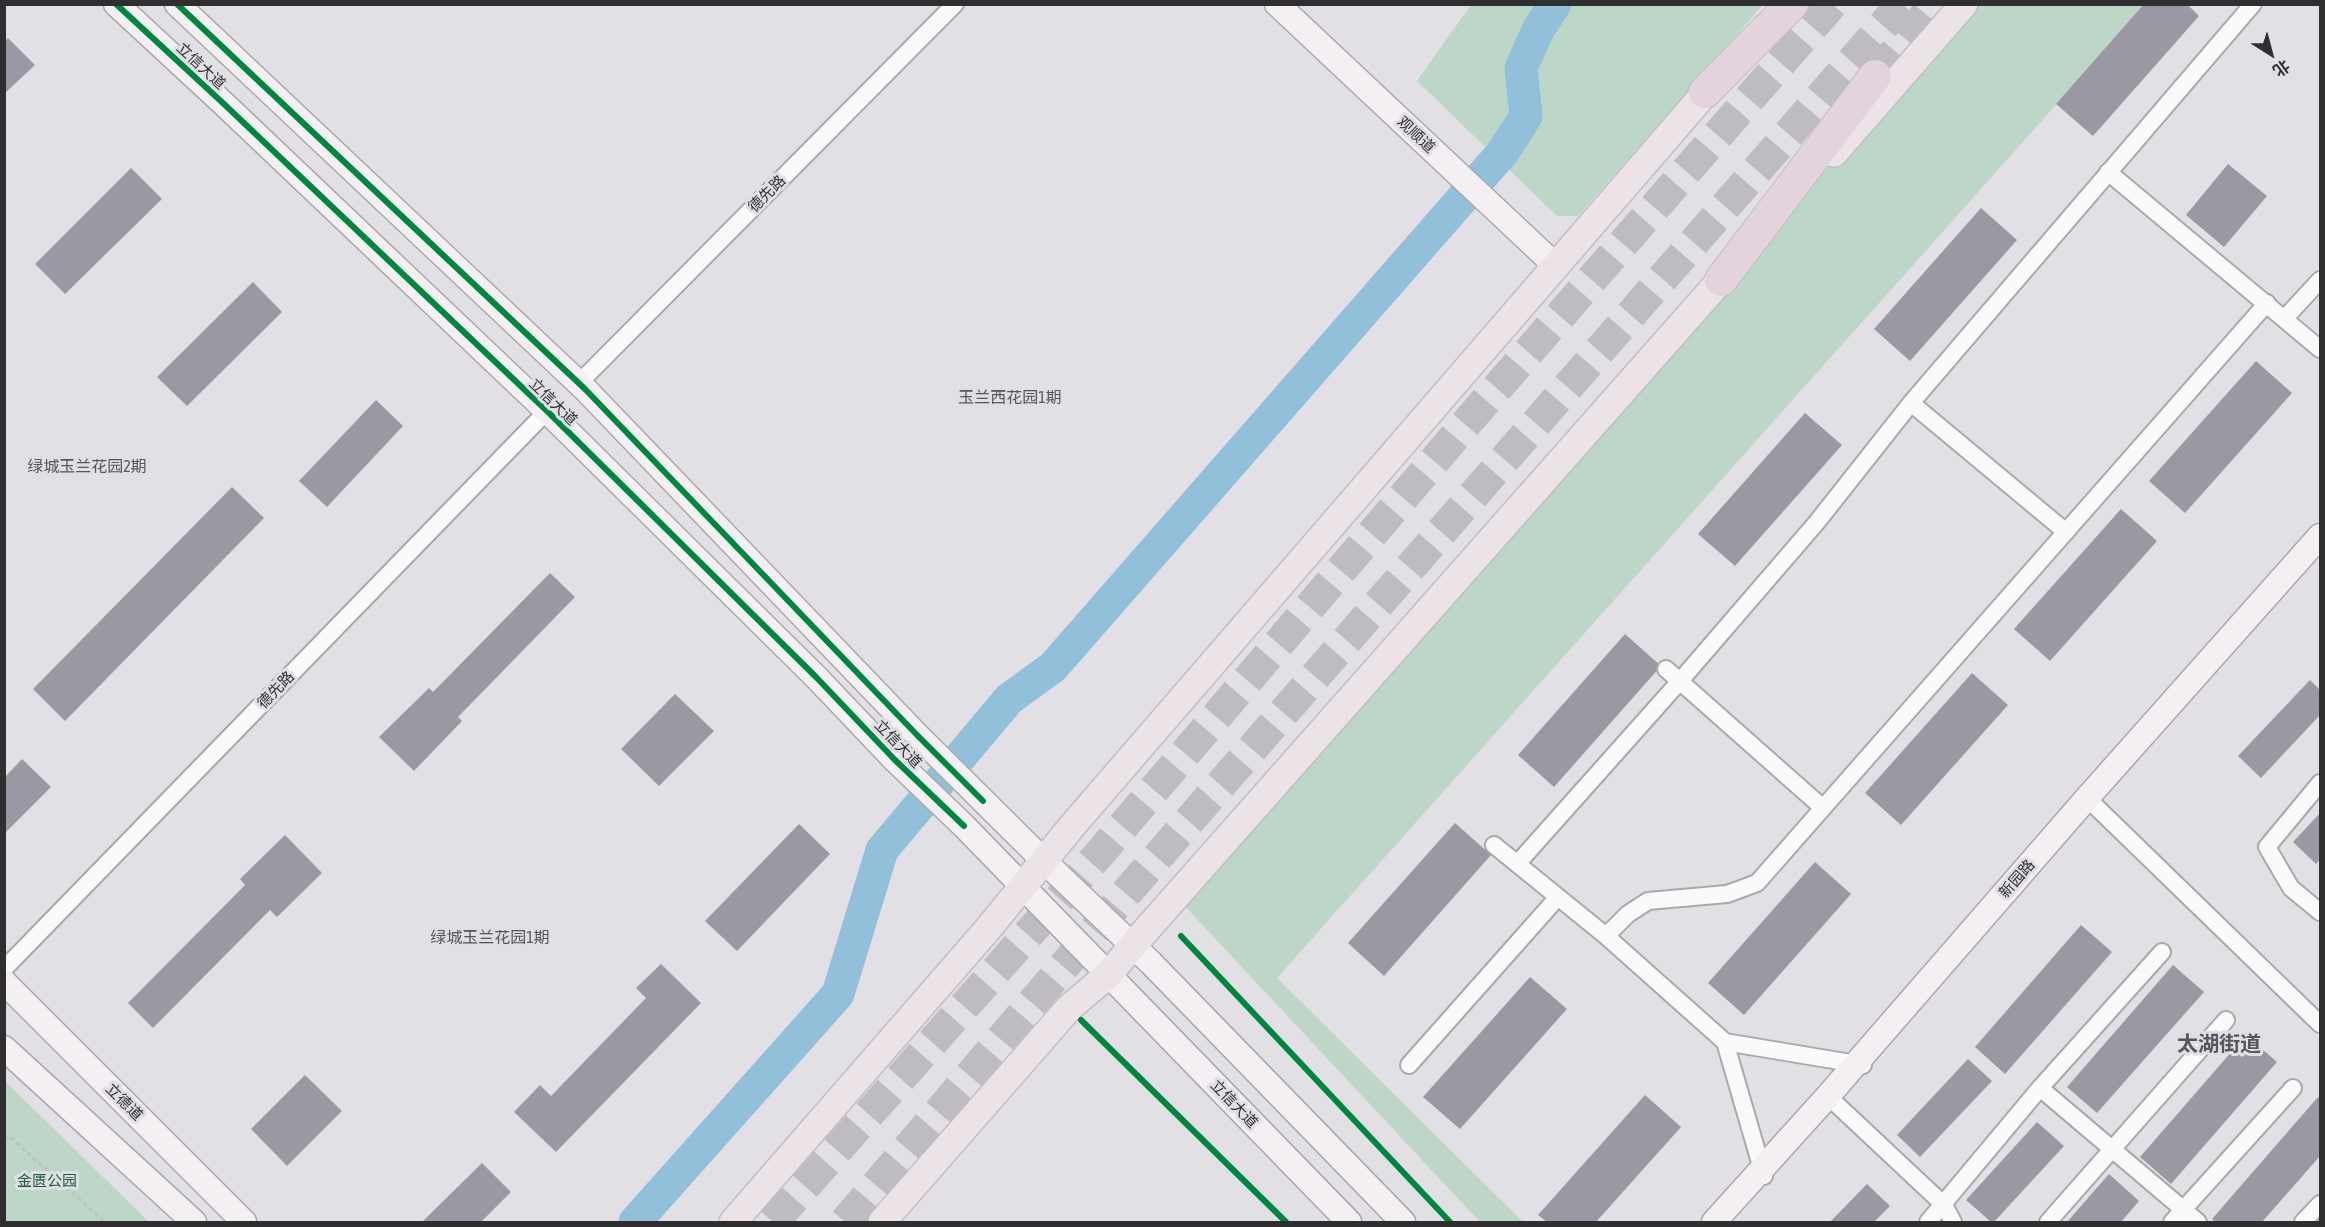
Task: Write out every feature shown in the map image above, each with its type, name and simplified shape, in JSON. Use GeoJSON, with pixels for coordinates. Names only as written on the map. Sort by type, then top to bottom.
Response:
{"type":"FeatureCollection","features":[{"type":"Feature","properties":{"kind":"highway"},"geometry":{"type":"LineString","coordinates":[[1705,92],[1792,4]]}},
{"type":"Feature","properties":{"kind":"highway"},"geometry":{"type":"LineString","coordinates":[[1721,280],[1875,76]]}},
{"type":"Feature","properties":{"kind":"main road"},"geometry":{"type":"LineString","coordinates":[[733,1222],[1783,4]]}},
{"type":"Feature","properties":{"kind":"main road"},"geometry":{"type":"LineString","coordinates":[[882,1222],[1069,1008],[1109,974],[1132,945],[1964,4]]}},
{"type":"Feature","properties":{"kind":"street","name":"立信大道"},"geometry":{"type":"LineString","coordinates":[[116,4],[225,104],[544,408],[816,677],[894,759],[964,825],[1349,1222]]}},
{"type":"Feature","properties":{"kind":"street","name":"立信大道"},"geometry":{"type":"LineString","coordinates":[[177,4],[575,380],[918,736],[1132,945],[1403,1222]]}},
{"type":"Feature","properties":{"kind":"street","name":"德先路"},"geometry":{"type":"LineString","coordinates":[[575,380],[941,4]]}},
{"type":"Feature","properties":{"kind":"street","name":"德先路"},"geometry":{"type":"LineString","coordinates":[[575,380],[955,4]]}},
{"type":"Feature","properties":{"kind":"street","name":"观顺道"},"geometry":{"type":"LineString","coordinates":[[1276,4],[1559,262]]}},
{"type":"Feature","properties":{"kind":"street","name":"观顺道"},"geometry":{"type":"LineString","coordinates":[[1290,4],[1457,169]]}},
{"type":"Feature","properties":{"kind":"street"},"geometry":{"type":"LineString","coordinates":[[1517,864],[1818,522],[1911,403],[2253,4]]}},
{"type":"Feature","properties":{"kind":"street"},"geometry":{"type":"LineString","coordinates":[[2108,172],[2320,349]]}},
{"type":"Feature","properties":{"kind":"street"},"geometry":{"type":"LineString","coordinates":[[2285,318],[2320,280]]}},
{"type":"Feature","properties":{"kind":"street"},"geometry":{"type":"LineString","coordinates":[[1606,936],[1628,914],[1648,901],[1727,894],[1757,883],[2267,303]]}},
{"type":"Feature","properties":{"kind":"street"},"geometry":{"type":"LineString","coordinates":[[1911,403],[2066,532]]}},
{"type":"Feature","properties":{"kind":"street","name":"德先路"},"geometry":{"type":"LineString","coordinates":[[4,956],[544,408]]}},
{"type":"Feature","properties":{"kind":"street","name":"德先路"},"geometry":{"type":"LineString","coordinates":[[4,969],[544,408]]}},
{"type":"Feature","properties":{"kind":"street","name":"新园路"},"geometry":{"type":"LineString","coordinates":[[1722,1222],[2320,536]]}},
{"type":"Feature","properties":{"kind":"street","name":"新园路"},"geometry":{"type":"LineString","coordinates":[[2091,801],[2320,548]]}},
{"type":"Feature","properties":{"kind":"street"},"geometry":{"type":"LineString","coordinates":[[1666,669],[1823,808]]}},
{"type":"Feature","properties":{"kind":"street"},"geometry":{"type":"LineString","coordinates":[[2320,783],[2267,847],[2291,888],[2320,912]]}},
{"type":"Feature","properties":{"kind":"street"},"geometry":{"type":"LineString","coordinates":[[2091,801],[2320,1024]]}},
{"type":"Feature","properties":{"kind":"street"},"geometry":{"type":"LineString","coordinates":[[1494,845],[1606,936],[1725,1042],[1763,1173]]}},
{"type":"Feature","properties":{"kind":"street"},"geometry":{"type":"LineString","coordinates":[[1409,1065],[1558,897]]}},
{"type":"Feature","properties":{"kind":"street"},"geometry":{"type":"LineString","coordinates":[[1928,1222],[2040,1088],[2162,952]]}},
{"type":"Feature","properties":{"kind":"street","name":"立德道"},"geometry":{"type":"LineString","coordinates":[[4,982],[244,1222]]}},
{"type":"Feature","properties":{"kind":"street"},"geometry":{"type":"LineString","coordinates":[[2048,1222],[2226,1020]]}},
{"type":"Feature","properties":{"kind":"street"},"geometry":{"type":"LineString","coordinates":[[1725,1042],[1860,1064]]}},
{"type":"Feature","properties":{"kind":"street"},"geometry":{"type":"LineString","coordinates":[[4,1048],[194,1222]]}},
{"type":"Feature","properties":{"kind":"street","name":"新园路"},"geometry":{"type":"LineString","coordinates":[[1714,1222],[1832,1100],[1860,1064]]}},
{"type":"Feature","properties":{"kind":"street"},"geometry":{"type":"LineString","coordinates":[[2040,1088],[2111,1151],[2178,1216],[2198,1222]]}},
{"type":"Feature","properties":{"kind":"street"},"geometry":{"type":"LineString","coordinates":[[2178,1216],[2293,1088]]}},
{"type":"Feature","properties":{"kind":"street"},"geometry":{"type":"LineString","coordinates":[[1832,1100],[1944,1205],[1953,1222]]}},
{"type":"Feature","properties":{"kind":"street"},"geometry":{"type":"LineString","coordinates":[[2303,1222],[2320,1204]]}},
{"type":"Feature","properties":{"kind":"path"},"geometry":{"type":"LineString","coordinates":[[4,1140],[10,1137],[105,1222]]}},
{"type":"Feature","properties":{"kind":"green space"},"geometry":{"type":"Polygon","coordinates":[[[1471,5],[1763,5],[1578,216],[1557,216],[1417,81],[1471,5]]]}},
{"type":"Feature","properties":{"kind":"green space"},"geometry":{"type":"Polygon","coordinates":[[[1969,5],[2145,5],[1277,978],[1523,1222],[1480,1222],[1181,902],[1969,5]]]}},
{"type":"Feature","properties":{"kind":"green space","name":"金匮公园"},"geometry":{"type":"Polygon","coordinates":[[[5,1081],[149,1222],[5,1222],[5,1081]]]}},
{"type":"Feature","properties":{"kind":"building"},"geometry":{"type":"Polygon","coordinates":[[[2144,4],[2187,4],[2199,16],[2093,136],[2056,104],[2144,4]]]}},
{"type":"Feature","properties":{"kind":"building"},"geometry":{"type":"Polygon","coordinates":[[[8,38],[35,65],[4,94],[4,42],[8,38]]]}},
{"type":"Feature","properties":{"kind":"building"},"geometry":{"type":"Polygon","coordinates":[[[2228,164],[2267,196],[2224,247],[2186,215],[2228,164]]]}},
{"type":"Feature","properties":{"kind":"building"},"geometry":{"type":"Polygon","coordinates":[[[131,168],[162,199],[65,294],[35,264],[131,168]]]}},
{"type":"Feature","properties":{"kind":"building"},"geometry":{"type":"Polygon","coordinates":[[[1981,208],[2017,240],[1910,361],[1874,329],[1981,208]]]}},
{"type":"Feature","properties":{"kind":"building"},"geometry":{"type":"Polygon","coordinates":[[[253,282],[282,312],[187,406],[157,377],[253,282]]]}},
{"type":"Feature","properties":{"kind":"building"},"geometry":{"type":"Polygon","coordinates":[[[2256,361],[2292,393],[2185,513],[2149,481],[2256,361]]]}},
{"type":"Feature","properties":{"kind":"building"},"geometry":{"type":"Polygon","coordinates":[[[376,400],[403,426],[327,507],[299,481],[376,400]]]}},
{"type":"Feature","properties":{"kind":"building"},"geometry":{"type":"Polygon","coordinates":[[[1805,413],[1842,445],[1735,566],[1698,534],[1805,413]]]}},
{"type":"Feature","properties":{"kind":"building"},"geometry":{"type":"Polygon","coordinates":[[[232,487],[264,518],[65,721],[33,689],[232,487]]]}},
{"type":"Feature","properties":{"kind":"building"},"geometry":{"type":"Polygon","coordinates":[[[2121,509],[2157,541],[2050,661],[2014,629],[2121,509]]]}},
{"type":"Feature","properties":{"kind":"building"},"geometry":{"type":"Polygon","coordinates":[[[550,573],[575,597],[458,717],[462,721],[414,771],[379,737],[429,688],[433,692],[550,573]]]}},
{"type":"Feature","properties":{"kind":"building"},"geometry":{"type":"Polygon","coordinates":[[[1625,634],[1661,666],[1554,787],[1518,755],[1625,634]]]}},
{"type":"Feature","properties":{"kind":"building"},"geometry":{"type":"Polygon","coordinates":[[[1972,673],[2008,705],[1901,825],[1865,793],[1972,673]]]}},
{"type":"Feature","properties":{"kind":"building"},"geometry":{"type":"Polygon","coordinates":[[[2310,680],[2320,690],[2320,715],[2261,778],[2238,756],[2310,680]]]}},
{"type":"Feature","properties":{"kind":"building"},"geometry":{"type":"Polygon","coordinates":[[[675,694],[714,731],[659,786],[621,749],[675,694]]]}},
{"type":"Feature","properties":{"kind":"building"},"geometry":{"type":"Polygon","coordinates":[[[22,759],[51,787],[4,834],[4,778],[22,759]]]}},
{"type":"Feature","properties":{"kind":"building"},"geometry":{"type":"Polygon","coordinates":[[[2320,813],[2320,859],[2316,864],[2293,842],[2320,813]]]}},
{"type":"Feature","properties":{"kind":"building"},"geometry":{"type":"Polygon","coordinates":[[[1455,823],[1491,855],[1384,976],[1348,943],[1455,823]]]}},
{"type":"Feature","properties":{"kind":"building"},"geometry":{"type":"Polygon","coordinates":[[[799,824],[830,854],[737,951],[705,921],[799,824]]]}},
{"type":"Feature","properties":{"kind":"building"},"geometry":{"type":"Polygon","coordinates":[[[285,835],[322,873],[277,917],[270,910],[153,1028],[128,1003],[245,885],[240,879],[285,835]]]}},
{"type":"Feature","properties":{"kind":"building"},"geometry":{"type":"Polygon","coordinates":[[[1815,862],[1851,894],[1744,1015],[1708,983],[1815,862]]]}},
{"type":"Feature","properties":{"kind":"building"},"geometry":{"type":"Polygon","coordinates":[[[2081,925],[2112,952],[2005,1074],[1975,1047],[2081,925]]]}},
{"type":"Feature","properties":{"kind":"building"},"geometry":{"type":"Polygon","coordinates":[[[661,964],[701,1003],[556,1152],[514,1112],[540,1085],[551,1096],[646,998],[636,988],[661,964]]]}},
{"type":"Feature","properties":{"kind":"building"},"geometry":{"type":"Polygon","coordinates":[[[2173,965],[2204,992],[2097,1113],[2067,1087],[2173,965]]]}},
{"type":"Feature","properties":{"kind":"building"},"geometry":{"type":"Polygon","coordinates":[[[1530,977],[1567,1009],[1460,1129],[1423,1097],[1530,977]]]}},
{"type":"Feature","properties":{"kind":"building"},"geometry":{"type":"Polygon","coordinates":[[[2246,1035],[2277,1062],[2171,1184],[2140,1157],[2246,1035]]]}},
{"type":"Feature","properties":{"kind":"building"},"geometry":{"type":"Polygon","coordinates":[[[1968,1059],[1992,1081],[1920,1157],[1897,1135],[1968,1059]]]}},
{"type":"Feature","properties":{"kind":"building"},"geometry":{"type":"Polygon","coordinates":[[[305,1075],[342,1111],[287,1166],[251,1129],[305,1075]]]}},
{"type":"Feature","properties":{"kind":"building"},"geometry":{"type":"Polygon","coordinates":[[[1645,1095],[1681,1127],[1596,1222],[1547,1222],[1538,1215],[1645,1095]]]}},
{"type":"Feature","properties":{"kind":"building"},"geometry":{"type":"Polygon","coordinates":[[[2318,1097],[2320,1099],[2320,1156],[2262,1222],[2216,1222],[2212,1219],[2318,1097]]]}},
{"type":"Feature","properties":{"kind":"building"},"geometry":{"type":"Polygon","coordinates":[[[2037,1122],[2064,1146],[1994,1222],[1991,1222],[1966,1200],[2037,1122]]]}},
{"type":"Feature","properties":{"kind":"building"},"geometry":{"type":"Polygon","coordinates":[[[482,1163],[511,1192],[481,1222],[422,1222],[482,1163]]]}},
{"type":"Feature","properties":{"kind":"building"},"geometry":{"type":"Polygon","coordinates":[[[2109,1174],[2139,1201],[2121,1222],[2067,1222],[2109,1174]]]}},
{"type":"Feature","properties":{"kind":"building"},"geometry":{"type":"Polygon","coordinates":[[[1867,1184],[1890,1206],[1874,1222],[1830,1222],[1867,1184]]]}},
{"type":"Feature","properties":{"kind":"waterway"},"geometry":{"type":"LineString","coordinates":[[635,1222],[838,994],[882,850],[1009,699],[1053,667],[1503,152],[1526,116],[1521,68],[1539,28],[1555,4]]}},
{"type":"Feature","properties":{"kind":"tunnel"},"geometry":{"type":"LineString","coordinates":[[773,1222],[1101,852],[1463,427],[1832,4]]}},
{"type":"Feature","properties":{"kind":"tunnel"},"geometry":{"type":"LineString","coordinates":[[845,1222],[1134,884],[1902,4]]}},
{"type":"Feature","properties":{"kind":"tunnel"},"geometry":{"type":"LineString","coordinates":[[1875,76],[1935,4]]}},
{"type":"Feature","properties":{"kind":"cycle path"},"geometry":{"type":"LineString","coordinates":[[116,4],[547,411],[816,677],[894,759],[964,826]]}},
{"type":"Feature","properties":{"kind":"cycle path"},"geometry":{"type":"LineString","coordinates":[[177,4],[585,389],[983,801]]}},
{"type":"Feature","properties":{"kind":"cycle path"},"geometry":{"type":"LineString","coordinates":[[1181,936],[1450,1222]]}},
{"type":"Feature","properties":{"kind":"cycle path"},"geometry":{"type":"LineString","coordinates":[[1081,1020],[1286,1222]]}},
{"type":"Feature","properties":{"kind":"district","name":"玉兰西花园1期"},"geometry":{"type":"Point","coordinates":[1010,398]}},
{"type":"Feature","properties":{"kind":"district","name":"绿城玉兰花园2期"},"geometry":{"type":"Point","coordinates":[87,467]}},
{"type":"Feature","properties":{"kind":"district","name":"绿城玉兰花园1期"},"geometry":{"type":"Point","coordinates":[490,938]}},
{"type":"Feature","properties":{"kind":"district","name":"太湖街道"},"geometry":{"type":"Point","coordinates":[2219,1044]}}]}
